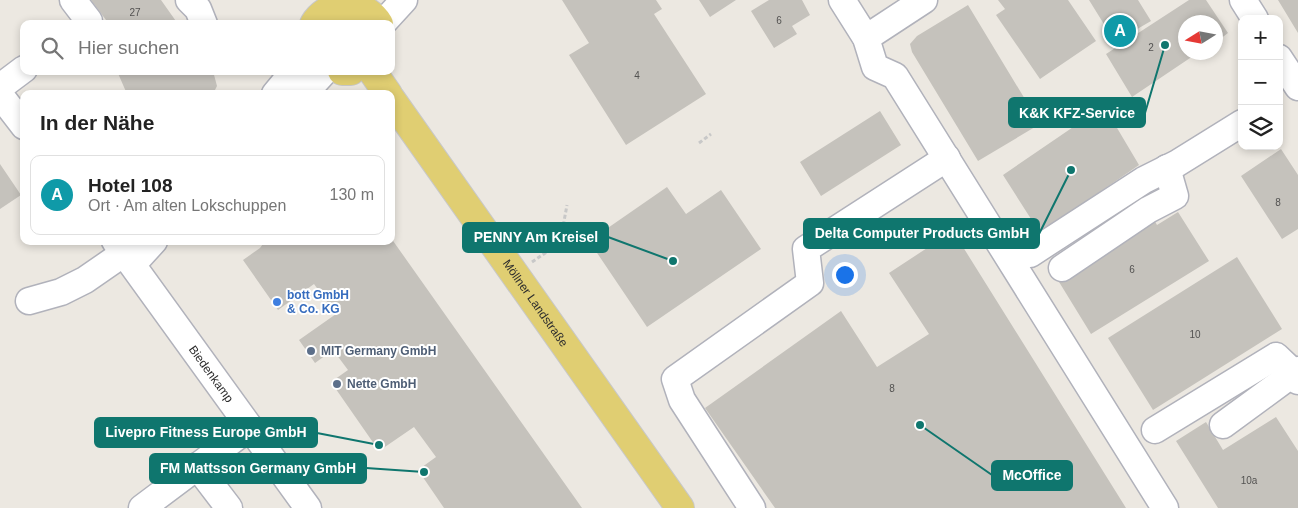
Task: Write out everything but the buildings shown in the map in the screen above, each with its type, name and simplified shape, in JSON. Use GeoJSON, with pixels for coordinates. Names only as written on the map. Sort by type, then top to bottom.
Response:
{"type":"FeatureCollection","features":[{"type":"Feature","properties":{"kind":"main road"},"geometry":{"type":"LineString","coordinates":[[319,11],[334,4],[354,2],[374,13]]}},
{"type":"Feature","properties":{"kind":"main road"},"geometry":{"type":"LineString","coordinates":[[375,75],[385,90]]}},
{"type":"Feature","properties":{"kind":"main road","name":"Möllner Landstraße"},"geometry":{"type":"LineString","coordinates":[[395,105],[680,508]]}},
{"type":"Feature","properties":{"kind":"street"},"geometry":{"type":"LineString","coordinates":[[73,0],[88,20]]}},
{"type":"Feature","properties":{"kind":"street"},"geometry":{"type":"LineString","coordinates":[[189,0],[198,10],[202,20]]}},
{"type":"Feature","properties":{"kind":"street"},"geometry":{"type":"LineString","coordinates":[[374,13],[404,0]]}},
{"type":"Feature","properties":{"kind":"street"},"geometry":{"type":"LineString","coordinates":[[842,0],[866,38],[875,67],[895,76],[1165,508]]}},
{"type":"Feature","properties":{"kind":"street"},"geometry":{"type":"LineString","coordinates":[[866,38],[924,0]]}},
{"type":"Feature","properties":{"kind":"street"},"geometry":{"type":"LineString","coordinates":[[1243,0],[1252,15]]}},
{"type":"Feature","properties":{"kind":"street"},"geometry":{"type":"LineString","coordinates":[[1280,60],[1298,87],[1283,96]]}},
{"type":"Feature","properties":{"kind":"street"},"geometry":{"type":"LineString","coordinates":[[0,87],[20,72]]}},
{"type":"Feature","properties":{"kind":"street"},"geometry":{"type":"LineString","coordinates":[[278,90],[291,75]]}},
{"type":"Feature","properties":{"kind":"street"},"geometry":{"type":"LineString","coordinates":[[308,90],[321,75]]}},
{"type":"Feature","properties":{"kind":"street"},"geometry":{"type":"LineString","coordinates":[[0,95],[20,121]]}},
{"type":"Feature","properties":{"kind":"street"},"geometry":{"type":"LineString","coordinates":[[1030,254],[1144,180],[1238,125]]}},
{"type":"Feature","properties":{"kind":"street"},"geometry":{"type":"LineString","coordinates":[[752,508],[682,400],[675,379],[810,284],[806,249],[947,158]]}},
{"type":"Feature","properties":{"kind":"street"},"geometry":{"type":"LineString","coordinates":[[1062,268],[1148,210],[1176,196],[1167,168]]}},
{"type":"Feature","properties":{"kind":"street"},"geometry":{"type":"LineString","coordinates":[[29,300],[61,292],[85,280],[124,253],[144,245]]}},
{"type":"Feature","properties":{"kind":"street","name":"Biedenkamp"},"geometry":{"type":"LineString","coordinates":[[124,253],[308,508]]}},
{"type":"Feature","properties":{"kind":"street"},"geometry":{"type":"LineString","coordinates":[[1155,430],[1276,356],[1297,375],[1222,425]]}},
{"type":"Feature","properties":{"kind":"street"},"geometry":{"type":"LineString","coordinates":[[142,508],[250,427]]}},
{"type":"Feature","properties":{"kind":"street"},"geometry":{"type":"LineString","coordinates":[[197,466],[229,508]]}},
{"type":"Feature","properties":{"kind":"path"},"geometry":{"type":"LineString","coordinates":[[698,143],[712,134]]}},
{"type":"Feature","properties":{"kind":"path"},"geometry":{"type":"LineString","coordinates":[[516,274],[560,243],[567,205]]}},
{"type":"Feature","properties":{"kind":"place","name":"Hotel 108"},"geometry":{"type":"Point","coordinates":[1120,31]}},
{"type":"Feature","properties":{"kind":"place","name":"K&K KFZ-Service"},"geometry":{"type":"Point","coordinates":[1165,45]}},
{"type":"Feature","properties":{"kind":"place","name":"Delta Computer Products GmbH"},"geometry":{"type":"Point","coordinates":[1071,170]}},
{"type":"Feature","properties":{"kind":"place","name":"PENNY Am Kreisel"},"geometry":{"type":"Point","coordinates":[673,261]}},
{"type":"Feature","properties":{"kind":"place","name":"bott GmbH & Co. KG"},"geometry":{"type":"Point","coordinates":[277,302]}},
{"type":"Feature","properties":{"kind":"place","name":"MIT Germany GmbH"},"geometry":{"type":"Point","coordinates":[311,351]}},
{"type":"Feature","properties":{"kind":"place","name":"Nette GmbH"},"geometry":{"type":"Point","coordinates":[337,384]}},
{"type":"Feature","properties":{"kind":"place","name":"McOffice"},"geometry":{"type":"Point","coordinates":[920,425]}},
{"type":"Feature","properties":{"kind":"place","name":"Livepro Fitness Europe GmbH"},"geometry":{"type":"Point","coordinates":[379,445]}},
{"type":"Feature","properties":{"kind":"place","name":"FM Mattsson Germany GmbH"},"geometry":{"type":"Point","coordinates":[424,472]}}]}
